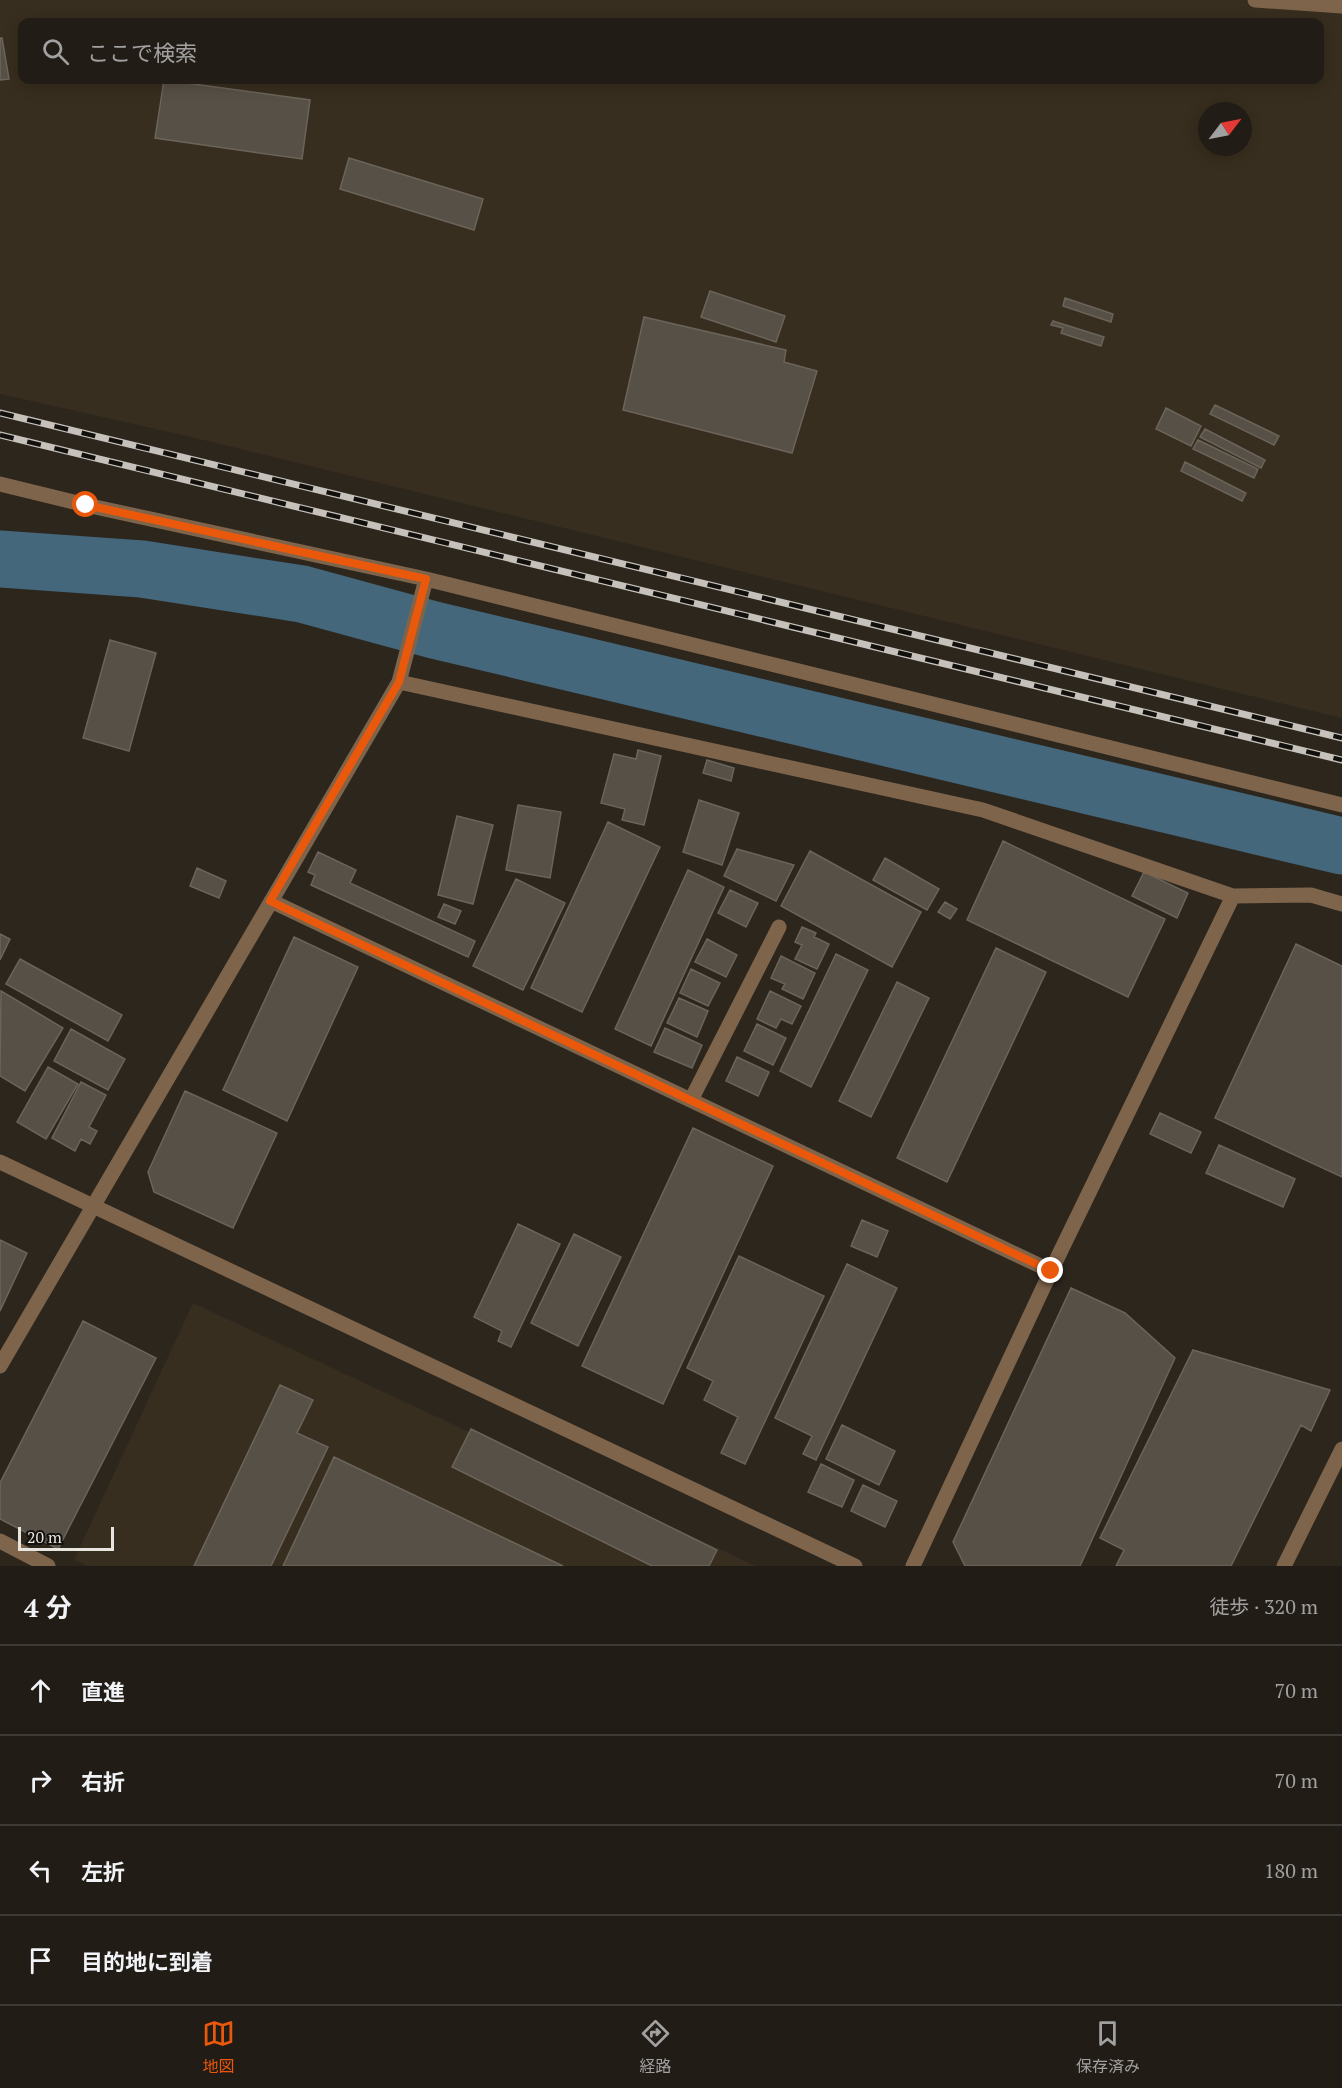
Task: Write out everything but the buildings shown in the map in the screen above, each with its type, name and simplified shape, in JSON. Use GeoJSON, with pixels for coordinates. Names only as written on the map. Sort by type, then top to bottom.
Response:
{"type":"FeatureCollection","features":[{"type":"Feature","properties":{"kind":"street"},"geometry":{"type":"LineString","coordinates":[[1255,0],[1342,6]]}},
{"type":"Feature","properties":{"kind":"street"},"geometry":{"type":"LineString","coordinates":[[0,484],[426,579],[1342,805]]}},
{"type":"Feature","properties":{"kind":"street"},"geometry":{"type":"LineString","coordinates":[[0,1366],[399,682],[426,579]]}},
{"type":"Feature","properties":{"kind":"street"},"geometry":{"type":"LineString","coordinates":[[399,682],[983,810],[1233,896],[1311,895],[1342,904]]}},
{"type":"Feature","properties":{"kind":"street"},"geometry":{"type":"LineString","coordinates":[[913,1566],[1051,1271],[1233,896]]}},
{"type":"Feature","properties":{"kind":"street"},"geometry":{"type":"LineString","coordinates":[[270,901],[1051,1271]]}},
{"type":"Feature","properties":{"kind":"street"},"geometry":{"type":"LineString","coordinates":[[691,1100],[779,927]]}},
{"type":"Feature","properties":{"kind":"street"},"geometry":{"type":"LineString","coordinates":[[0,1162],[855,1566]]}},
{"type":"Feature","properties":{"kind":"street"},"geometry":{"type":"LineString","coordinates":[[1284,1566],[1342,1449]]}},
{"type":"Feature","properties":{"kind":"street"},"geometry":{"type":"LineString","coordinates":[[0,1541],[48,1566]]}},
{"type":"Feature","properties":{"kind":"shaded area"},"geometry":{"type":"Polygon","coordinates":[[[0,0],[1342,0],[1342,718],[187,436],[0,394],[0,0]]]}},
{"type":"Feature","properties":{"kind":"shaded area"},"geometry":{"type":"Polygon","coordinates":[[[193,1303],[756,1566],[88,1566],[74,1560],[193,1303]]]}},
{"type":"Feature","properties":{"kind":"waterway"},"geometry":{"type":"LineString","coordinates":[[0,559],[142,569],[302,594],[434,630],[1342,846]]}},
{"type":"Feature","properties":{"kind":"railway"},"geometry":{"type":"LineString","coordinates":[[0,413],[1342,738]]}},
{"type":"Feature","properties":{"kind":"railway"},"geometry":{"type":"LineString","coordinates":[[0,435],[1342,760]]}},
{"type":"Feature","properties":{"kind":"route"},"geometry":{"type":"LineString","coordinates":[[86,505],[426,579],[399,682],[270,901],[1051,1271]]}}]}
